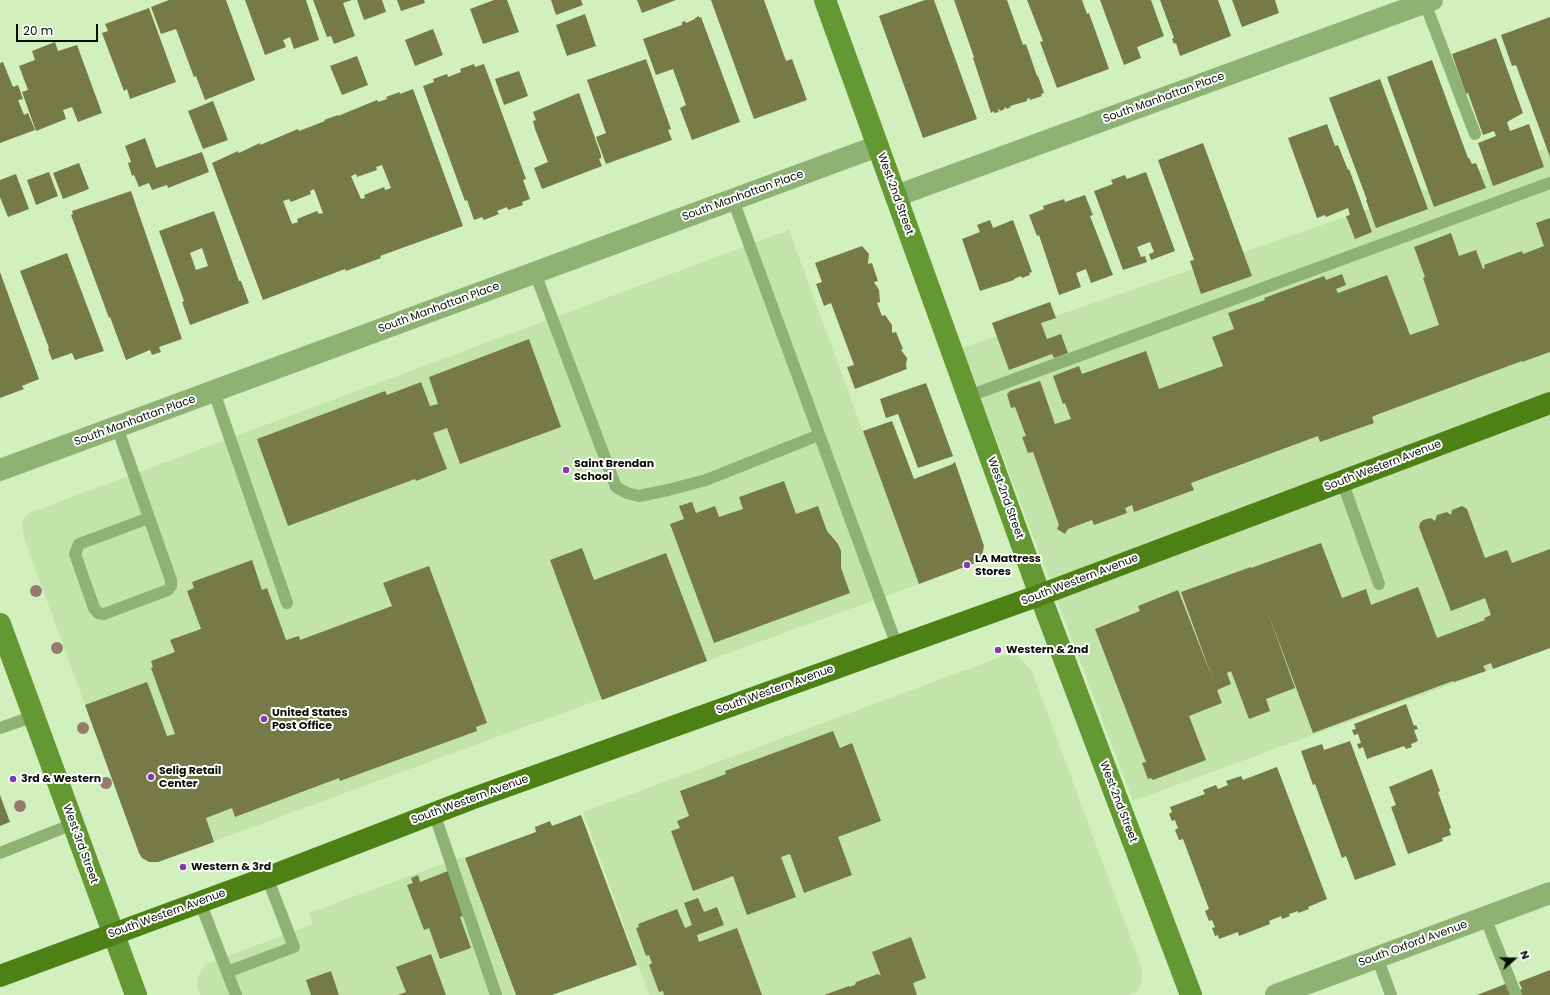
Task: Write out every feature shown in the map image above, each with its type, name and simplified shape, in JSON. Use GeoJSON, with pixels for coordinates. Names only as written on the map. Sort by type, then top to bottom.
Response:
{"type":"FeatureCollection","features":[{"type":"Feature","properties":{"kind":"main road","name":"South Western Avenue"},"geometry":{"type":"LineString","coordinates":[[0,976],[434,813],[1040,595],[1550,403]]}},
{"type":"Feature","properties":{"kind":"street","name":"West 2nd Street"},"geometry":{"type":"LineString","coordinates":[[825,0],[1040,595],[1191,995]]}},
{"type":"Feature","properties":{"kind":"street","name":"South Manhattan Place"},"geometry":{"type":"LineString","coordinates":[[896,196],[1429,1]]}},
{"type":"Feature","properties":{"kind":"street","name":"South Manhattan Place"},"geometry":{"type":"LineString","coordinates":[[0,470],[878,146]]}},
{"type":"Feature","properties":{"kind":"street","name":"West 3rd Street"},"geometry":{"type":"LineString","coordinates":[[0,624],[136,995]]}},
{"type":"Feature","properties":{"kind":"street","name":"South Oxford Avenue"},"geometry":{"type":"LineString","coordinates":[[1276,995],[1550,893]]}},
{"type":"Feature","properties":{"kind":"lane"},"geometry":{"type":"LineString","coordinates":[[1429,1],[1475,134]]}},
{"type":"Feature","properties":{"kind":"lane"},"geometry":{"type":"LineString","coordinates":[[969,396],[1550,183]]}},
{"type":"Feature","properties":{"kind":"lane"},"geometry":{"type":"LineString","coordinates":[[733,200],[897,646]]}},
{"type":"Feature","properties":{"kind":"lane"},"geometry":{"type":"LineString","coordinates":[[535,273],[616,487],[627,493],[639,496],[706,480],[819,435]]}},
{"type":"Feature","properties":{"kind":"lane"},"geometry":{"type":"LineString","coordinates":[[214,392],[287,603]]}},
{"type":"Feature","properties":{"kind":"lane"},"geometry":{"type":"LineString","coordinates":[[117,427],[171,580],[171,586],[168,590],[104,614],[98,613],[94,608],[75,554],[76,549],[79,544],[149,518]]}},
{"type":"Feature","properties":{"kind":"lane"},"geometry":{"type":"LineString","coordinates":[[1342,481],[1379,584]]}},
{"type":"Feature","properties":{"kind":"lane"},"geometry":{"type":"LineString","coordinates":[[0,728],[34,716]]}},
{"type":"Feature","properties":{"kind":"lane"},"geometry":{"type":"LineString","coordinates":[[434,813],[496,995]]}},
{"type":"Feature","properties":{"kind":"lane"},"geometry":{"type":"LineString","coordinates":[[0,853],[73,824]]}},
{"type":"Feature","properties":{"kind":"lane"},"geometry":{"type":"LineString","coordinates":[[227,972],[294,947],[267,877]]}},
{"type":"Feature","properties":{"kind":"lane"},"geometry":{"type":"LineString","coordinates":[[200,902],[235,995]]}},
{"type":"Feature","properties":{"kind":"lane"},"geometry":{"type":"LineString","coordinates":[[1485,917],[1516,995]]}},
{"type":"Feature","properties":{"kind":"lane"},"geometry":{"type":"LineString","coordinates":[[1377,957],[1391,995]]}},
{"type":"Feature","properties":{"kind":"shaded area"},"geometry":{"type":"Polygon","coordinates":[[[1550,147],[1550,648],[1133,801],[962,348],[1550,147]]]}},
{"type":"Feature","properties":{"kind":"shaded area"},"geometry":{"type":"Polygon","coordinates":[[[789,230],[919,584],[158,862],[149,862],[142,858],[25,541],[22,525],[24,518],[29,513],[789,230]]]}},
{"type":"Feature","properties":{"kind":"shaded area"},"geometry":{"type":"Polygon","coordinates":[[[1006,655],[1018,656],[1032,671],[1142,969],[1141,985],[1137,991],[1128,995],[649,995],[583,812],[1006,655]]]}},
{"type":"Feature","properties":{"kind":"shaded area"},"geometry":{"type":"Polygon","coordinates":[[[464,856],[515,995],[200,995],[197,985],[198,977],[201,970],[207,964],[313,924],[309,913],[464,856]]]}},
{"type":"Feature","properties":{"kind":"building"},"geometry":{"type":"Polygon","coordinates":[[[169,0],[226,0],[255,80],[205,100],[196,76],[194,77],[176,29],[161,34],[151,7],[169,0]]]}},
{"type":"Feature","properties":{"kind":"building"},"geometry":{"type":"Polygon","coordinates":[[[245,0],[306,0],[319,40],[294,49],[290,37],[283,40],[286,47],[265,55],[245,0]]]}},
{"type":"Feature","properties":{"kind":"building"},"geometry":{"type":"Polygon","coordinates":[[[313,0],[352,0],[343,3],[355,36],[334,44],[331,36],[327,37],[313,0]]]}},
{"type":"Feature","properties":{"kind":"building"},"geometry":{"type":"Polygon","coordinates":[[[357,0],[382,0],[386,12],[364,20],[357,0]]]}},
{"type":"Feature","properties":{"kind":"building"},"geometry":{"type":"Polygon","coordinates":[[[397,0],[424,0],[425,3],[401,11],[397,0]]]}},
{"type":"Feature","properties":{"kind":"building"},"geometry":{"type":"Polygon","coordinates":[[[494,0],[507,0],[519,32],[483,44],[470,9],[494,0]]]}},
{"type":"Feature","properties":{"kind":"building"},"geometry":{"type":"Polygon","coordinates":[[[551,0],[581,0],[583,5],[556,15],[551,0]]]}},
{"type":"Feature","properties":{"kind":"building"},"geometry":{"type":"Polygon","coordinates":[[[637,0],[676,0],[642,13],[637,0]]]}},
{"type":"Feature","properties":{"kind":"building"},"geometry":{"type":"Polygon","coordinates":[[[711,0],[764,0],[786,61],[792,59],[807,100],[754,119],[711,0]]]}},
{"type":"Feature","properties":{"kind":"building"},"geometry":{"type":"Polygon","coordinates":[[[925,0],[934,0],[977,119],[923,138],[879,16],[925,0]]]}},
{"type":"Feature","properties":{"kind":"building"},"geometry":{"type":"Polygon","coordinates":[[[954,0],[1007,0],[1023,45],[1026,44],[1038,76],[1044,93],[1041,94],[1042,96],[1030,100],[1029,98],[1027,101],[1010,106],[1011,107],[1006,109],[1006,107],[1000,111],[999,109],[999,112],[994,113],[994,111],[991,113],[973,58],[974,57],[954,0]]]}},
{"type":"Feature","properties":{"kind":"building"},"geometry":{"type":"Polygon","coordinates":[[[1027,0],[1082,0],[1087,14],[1089,13],[1109,69],[1057,88],[1040,42],[1043,41],[1027,0]]]}},
{"type":"Feature","properties":{"kind":"building"},"geometry":{"type":"Polygon","coordinates":[[[1100,0],[1151,0],[1164,36],[1137,47],[1141,58],[1124,65],[1100,0]]]}},
{"type":"Feature","properties":{"kind":"building"},"geometry":{"type":"Polygon","coordinates":[[[1160,0],[1218,0],[1231,36],[1180,56],[1176,43],[1174,44],[1172,39],[1174,38],[1160,0]]]}},
{"type":"Feature","properties":{"kind":"building"},"geometry":{"type":"Polygon","coordinates":[[[1232,0],[1275,0],[1279,13],[1242,27],[1232,0]]]}},
{"type":"Feature","properties":{"kind":"building"},"geometry":{"type":"Polygon","coordinates":[[[149,8],[176,82],[130,99],[127,89],[124,91],[102,33],[108,31],[105,24],[149,8]]]}},
{"type":"Feature","properties":{"kind":"building"},"geometry":{"type":"Polygon","coordinates":[[[585,14],[596,46],[567,56],[556,25],[585,14]]]}},
{"type":"Feature","properties":{"kind":"building"},"geometry":{"type":"Polygon","coordinates":[[[699,16],[699,18],[701,17],[740,122],[692,140],[680,108],[686,105],[673,69],[656,75],[643,39],[682,25],[682,22],[685,21],[686,23],[699,16]]]}},
{"type":"Feature","properties":{"kind":"building"},"geometry":{"type":"Polygon","coordinates":[[[1550,17],[1550,157],[1516,65],[1512,66],[1501,35],[1550,17]]]}},
{"type":"Feature","properties":{"kind":"building"},"geometry":{"type":"Polygon","coordinates":[[[433,29],[443,55],[415,66],[405,40],[433,29]]]}},
{"type":"Feature","properties":{"kind":"building"},"geometry":{"type":"Polygon","coordinates":[[[1496,38],[1523,113],[1507,122],[1510,131],[1529,124],[1544,167],[1493,186],[1478,143],[1496,136],[1494,131],[1483,135],[1468,93],[1466,94],[1452,54],[1496,38]]]}},
{"type":"Feature","properties":{"kind":"building"},"geometry":{"type":"Polygon","coordinates":[[[55,42],[58,51],[77,45],[102,113],[78,122],[72,107],[63,110],[66,119],[36,131],[22,92],[28,90],[19,66],[35,60],[32,51],[55,42]]]}},
{"type":"Feature","properties":{"kind":"building"},"geometry":{"type":"Polygon","coordinates":[[[357,56],[368,85],[342,95],[330,66],[357,56]]]}},
{"type":"Feature","properties":{"kind":"building"},"geometry":{"type":"Polygon","coordinates":[[[646,59],[671,129],[668,130],[672,140],[606,164],[596,137],[606,133],[587,80],[646,59]]]}},
{"type":"Feature","properties":{"kind":"building"},"geometry":{"type":"Polygon","coordinates":[[[1432,60],[1468,158],[1472,164],[1476,163],[1486,188],[1434,207],[1387,77],[1432,60]]]}},
{"type":"Feature","properties":{"kind":"building"},"geometry":{"type":"Polygon","coordinates":[[[3,62],[13,87],[18,85],[23,99],[18,100],[24,115],[28,113],[35,130],[0,143],[0,63],[3,62]]]}},
{"type":"Feature","properties":{"kind":"building"},"geometry":{"type":"Polygon","coordinates":[[[474,64],[475,67],[484,64],[526,179],[523,180],[530,199],[522,202],[523,205],[508,210],[507,207],[497,211],[499,214],[484,220],[482,217],[474,220],[467,200],[465,201],[423,86],[434,82],[433,79],[447,74],[448,77],[461,72],[460,69],[474,64]]]}},
{"type":"Feature","properties":{"kind":"building"},"geometry":{"type":"Polygon","coordinates":[[[519,71],[528,96],[504,105],[495,79],[519,71]]]}},
{"type":"Feature","properties":{"kind":"building"},"geometry":{"type":"Polygon","coordinates":[[[1380,79],[1428,209],[1376,228],[1329,98],[1380,79]]]}},
{"type":"Feature","properties":{"kind":"building"},"geometry":{"type":"Polygon","coordinates":[[[413,89],[463,226],[380,256],[381,258],[346,271],[345,269],[263,300],[212,163],[238,151],[239,153],[260,143],[260,145],[298,129],[299,131],[377,100],[378,102],[387,99],[386,97],[400,92],[400,94],[413,89]],[[382,165],[376,167],[377,170],[357,177],[356,174],[351,176],[361,199],[365,198],[364,195],[384,187],[385,190],[391,188],[382,165]],[[314,189],[310,191],[311,194],[291,202],[289,199],[283,201],[292,224],[298,222],[297,219],[317,211],[319,214],[323,213],[314,189]]]}},
{"type":"Feature","properties":{"kind":"building"},"geometry":{"type":"Polygon","coordinates":[[[579,93],[601,155],[601,158],[599,159],[602,166],[542,189],[534,168],[548,162],[535,129],[533,121],[536,120],[533,112],[579,93]]]}},
{"type":"Feature","properties":{"kind":"building"},"geometry":{"type":"Polygon","coordinates":[[[213,101],[228,140],[203,149],[188,111],[213,101]]]}},
{"type":"Feature","properties":{"kind":"building"},"geometry":{"type":"Polygon","coordinates":[[[1327,124],[1335,146],[1338,145],[1348,170],[1349,169],[1372,232],[1355,239],[1346,216],[1350,215],[1348,208],[1326,217],[1325,215],[1317,218],[1288,138],[1327,124]]]}},
{"type":"Feature","properties":{"kind":"building"},"geometry":{"type":"Polygon","coordinates":[[[145,138],[156,168],[202,152],[209,172],[168,188],[167,185],[152,190],[149,183],[139,187],[134,175],[132,176],[128,163],[131,162],[125,146],[145,138]]]}},
{"type":"Feature","properties":{"kind":"building"},"geometry":{"type":"Polygon","coordinates":[[[1203,143],[1252,276],[1201,294],[1190,261],[1194,260],[1158,160],[1203,143]]]}},
{"type":"Feature","properties":{"kind":"building"},"geometry":{"type":"Polygon","coordinates":[[[79,163],[89,189],[63,199],[53,173],[79,163]]]}},
{"type":"Feature","properties":{"kind":"building"},"geometry":{"type":"Polygon","coordinates":[[[49,172],[58,196],[36,205],[27,180],[49,172]]]}},
{"type":"Feature","properties":{"kind":"building"},"geometry":{"type":"Polygon","coordinates":[[[1146,172],[1175,251],[1151,260],[1149,254],[1154,252],[1150,242],[1137,247],[1141,257],[1145,256],[1147,262],[1123,270],[1094,191],[1113,184],[1111,180],[1125,175],[1127,179],[1146,172]]]}},
{"type":"Feature","properties":{"kind":"building"},"geometry":{"type":"Polygon","coordinates":[[[16,174],[29,209],[8,217],[0,197],[0,180],[16,174]]]}},
{"type":"Feature","properties":{"kind":"building"},"geometry":{"type":"Polygon","coordinates":[[[131,191],[182,339],[159,347],[161,352],[152,355],[150,350],[126,360],[71,215],[73,214],[72,211],[131,191]]]}},
{"type":"Feature","properties":{"kind":"building"},"geometry":{"type":"Polygon","coordinates":[[[1085,195],[1093,215],[1090,216],[1113,275],[1091,283],[1086,269],[1076,273],[1081,287],[1059,295],[1039,235],[1037,236],[1029,215],[1044,209],[1043,206],[1064,199],[1065,202],[1085,195]]]}},
{"type":"Feature","properties":{"kind":"building"},"geometry":{"type":"Polygon","coordinates":[[[214,211],[239,281],[241,281],[249,303],[190,325],[182,302],[184,301],[159,231],[214,211]],[[202,248],[190,253],[196,270],[208,266],[202,248]]]}},
{"type":"Feature","properties":{"kind":"building"},"geometry":{"type":"Polygon","coordinates":[[[1550,218],[1550,352],[1376,415],[1372,417],[1374,423],[1320,442],[1318,436],[1191,483],[1194,490],[1134,512],[1132,505],[1125,508],[1127,513],[1094,525],[1092,520],[1068,529],[1065,534],[1057,529],[1059,525],[1033,452],[1028,453],[1022,437],[1026,436],[1015,407],[1011,408],[1007,394],[1010,391],[1040,381],[1055,424],[1071,419],[1065,403],[1063,404],[1053,376],[1079,366],[1082,374],[1146,351],[1159,389],[1223,366],[1212,337],[1234,329],[1228,313],[1324,276],[1326,280],[1342,274],[1346,285],[1336,289],[1338,293],[1387,275],[1410,335],[1439,325],[1423,278],[1425,277],[1414,247],[1451,233],[1459,256],[1476,250],[1483,269],[1485,268],[1484,265],[1522,251],[1523,254],[1544,246],[1536,223],[1550,218]]]}},
{"type":"Feature","properties":{"kind":"building"},"geometry":{"type":"Polygon","coordinates":[[[990,220],[993,228],[1013,220],[1032,272],[1029,273],[1030,275],[1022,278],[1021,276],[1014,280],[980,291],[962,239],[980,232],[977,225],[990,220]]]}},
{"type":"Feature","properties":{"kind":"building"},"geometry":{"type":"Polygon","coordinates":[[[862,246],[869,254],[868,264],[872,263],[878,281],[874,282],[879,290],[880,302],[877,303],[882,316],[885,315],[892,325],[892,333],[896,332],[903,349],[901,350],[907,358],[907,369],[855,389],[847,367],[854,365],[831,303],[824,306],[816,284],[822,282],[815,263],[862,246]]]}},
{"type":"Feature","properties":{"kind":"building"},"geometry":{"type":"Polygon","coordinates":[[[67,253],[104,351],[75,360],[72,353],[52,360],[48,349],[49,348],[20,271],[67,253]]]}},
{"type":"Feature","properties":{"kind":"building"},"geometry":{"type":"Polygon","coordinates":[[[0,272],[39,379],[22,386],[24,389],[0,398],[0,272]]]}},
{"type":"Feature","properties":{"kind":"building"},"geometry":{"type":"Polygon","coordinates":[[[1050,302],[1056,318],[1041,323],[1047,339],[1061,334],[1068,353],[1054,358],[1052,354],[1009,370],[992,323],[1050,302]]]}},
{"type":"Feature","properties":{"kind":"building"},"geometry":{"type":"Polygon","coordinates":[[[529,339],[561,427],[460,464],[447,428],[433,433],[447,469],[416,481],[415,479],[288,526],[257,439],[385,391],[387,395],[421,382],[430,406],[438,404],[429,377],[529,339]]]}},
{"type":"Feature","properties":{"kind":"building"},"geometry":{"type":"Polygon","coordinates":[[[926,383],[953,456],[918,468],[898,414],[886,418],[880,399],[926,383]]]}},
{"type":"Feature","properties":{"kind":"building"},"geometry":{"type":"Polygon","coordinates":[[[892,421],[914,479],[955,462],[984,546],[982,556],[975,563],[919,584],[863,431],[892,421]]]}},
{"type":"Feature","properties":{"kind":"building"},"geometry":{"type":"Polygon","coordinates":[[[784,481],[796,514],[818,506],[827,531],[838,544],[841,551],[841,568],[850,593],[714,643],[670,524],[684,519],[679,506],[692,502],[696,513],[715,506],[719,517],[743,509],[739,497],[784,481]]]}},
{"type":"Feature","properties":{"kind":"building"},"geometry":{"type":"Polygon","coordinates":[[[1462,506],[1467,509],[1485,558],[1507,550],[1512,563],[1550,549],[1550,648],[1493,669],[1491,663],[1483,666],[1486,671],[1454,682],[1453,681],[1313,733],[1267,610],[1295,688],[1266,699],[1270,711],[1249,719],[1231,671],[1227,673],[1231,684],[1217,690],[1222,703],[1189,716],[1206,760],[1153,780],[1151,778],[1148,779],[1142,763],[1146,762],[1095,629],[1140,611],[1138,606],[1178,590],[1213,680],[1181,592],[1321,543],[1342,598],[1366,589],[1371,605],[1418,587],[1437,638],[1485,620],[1484,618],[1491,615],[1485,598],[1451,611],[1419,527],[1423,520],[1431,518],[1435,521],[1437,515],[1447,512],[1451,515],[1452,510],[1462,506]]]}},
{"type":"Feature","properties":{"kind":"building"},"geometry":{"type":"Polygon","coordinates":[[[582,548],[594,580],[666,553],[707,661],[602,700],[550,560],[582,548]]]}},
{"type":"Feature","properties":{"kind":"building"},"geometry":{"type":"Polygon","coordinates":[[[252,560],[262,590],[267,588],[286,640],[299,636],[300,640],[392,606],[383,583],[429,566],[487,723],[476,727],[477,731],[340,781],[339,778],[235,817],[232,808],[206,818],[214,842],[158,862],[149,862],[142,858],[139,853],[85,705],[147,682],[167,736],[175,734],[151,668],[153,667],[151,661],[175,652],[170,640],[201,629],[187,591],[194,588],[192,582],[252,560]]]}},
{"type":"Feature","properties":{"kind":"building"},"geometry":{"type":"Polygon","coordinates":[[[1406,704],[1414,726],[1416,725],[1418,729],[1414,730],[1418,741],[1411,744],[1412,747],[1406,749],[1404,746],[1367,759],[1363,747],[1359,749],[1357,744],[1361,743],[1358,734],[1354,735],[1352,730],[1356,729],[1354,724],[1406,704]]]}},
{"type":"Feature","properties":{"kind":"building"},"geometry":{"type":"Polygon","coordinates":[[[833,731],[840,748],[852,743],[881,821],[838,837],[852,875],[804,893],[790,854],[781,857],[796,897],[747,915],[733,876],[693,891],[671,831],[680,828],[677,821],[689,816],[680,791],[726,774],[725,771],[833,731]]]}},
{"type":"Feature","properties":{"kind":"building"},"geometry":{"type":"Polygon","coordinates":[[[1350,741],[1396,865],[1355,880],[1346,856],[1342,858],[1315,784],[1313,785],[1301,751],[1322,744],[1324,750],[1350,741]]]}},
{"type":"Feature","properties":{"kind":"building"},"geometry":{"type":"Polygon","coordinates":[[[1277,767],[1327,899],[1308,907],[1309,909],[1298,913],[1298,911],[1289,914],[1290,916],[1282,919],[1281,916],[1269,921],[1270,924],[1239,936],[1238,932],[1219,939],[1218,935],[1215,936],[1212,928],[1215,927],[1212,920],[1209,921],[1205,911],[1209,909],[1183,839],[1179,840],[1175,830],[1178,828],[1175,820],[1172,821],[1169,814],[1172,812],[1170,807],[1205,794],[1203,790],[1216,785],[1218,789],[1228,785],[1226,781],[1241,776],[1243,780],[1277,767]]]}},
{"type":"Feature","properties":{"kind":"building"},"geometry":{"type":"Polygon","coordinates":[[[1432,769],[1440,791],[1438,792],[1451,828],[1449,829],[1451,835],[1442,838],[1443,841],[1408,854],[1391,807],[1396,805],[1389,787],[1432,769]]]}},
{"type":"Feature","properties":{"kind":"building"},"geometry":{"type":"Polygon","coordinates":[[[0,795],[10,822],[0,826],[0,795]]]}},
{"type":"Feature","properties":{"kind":"building"},"geometry":{"type":"Polygon","coordinates":[[[581,815],[637,965],[552,995],[516,995],[465,858],[536,832],[535,827],[550,821],[552,826],[581,815]]]}},
{"type":"Feature","properties":{"kind":"building"},"geometry":{"type":"Polygon","coordinates":[[[448,871],[465,915],[460,917],[471,948],[440,959],[429,928],[424,930],[407,885],[413,883],[411,878],[418,875],[420,882],[448,871]]]}},
{"type":"Feature","properties":{"kind":"building"},"geometry":{"type":"Polygon","coordinates":[[[698,898],[704,912],[717,907],[724,925],[697,935],[699,942],[737,928],[762,995],[664,995],[663,991],[659,992],[649,965],[652,963],[649,955],[646,956],[636,928],[639,927],[638,924],[677,909],[685,928],[692,925],[684,903],[698,898]]]}},
{"type":"Feature","properties":{"kind":"building"},"geometry":{"type":"Polygon","coordinates":[[[911,937],[926,978],[913,983],[917,995],[824,995],[855,985],[856,982],[878,974],[881,976],[872,952],[911,937]]]}},
{"type":"Feature","properties":{"kind":"building"},"geometry":{"type":"Polygon","coordinates":[[[431,954],[446,995],[398,995],[406,992],[396,967],[431,954]]]}},
{"type":"Feature","properties":{"kind":"building"},"geometry":{"type":"Polygon","coordinates":[[[1550,970],[1550,995],[1521,995],[1519,990],[1522,989],[1519,982],[1550,970]]]}},
{"type":"Feature","properties":{"kind":"building"},"geometry":{"type":"Polygon","coordinates":[[[331,971],[339,995],[311,995],[306,980],[331,971]]]}},
{"type":"Feature","properties":{"kind":"building"},"geometry":{"type":"Polygon","coordinates":[[[1508,983],[1512,995],[1477,995],[1508,983]]]}},
{"type":"Feature","properties":{"kind":"place","name":"Saint Brendan School"},"geometry":{"type":"Point","coordinates":[566,470]}},
{"type":"Feature","properties":{"kind":"place","name":"LA Mattress Stores"},"geometry":{"type":"Point","coordinates":[967,565]}},
{"type":"Feature","properties":{"kind":"place","name":"Western & 2nd"},"geometry":{"type":"Point","coordinates":[998,650]}},
{"type":"Feature","properties":{"kind":"place","name":"United States Post Office"},"geometry":{"type":"Point","coordinates":[264,719]}},
{"type":"Feature","properties":{"kind":"place","name":"Selig Retail Center"},"geometry":{"type":"Point","coordinates":[151,777]}},
{"type":"Feature","properties":{"kind":"place","name":"3rd & Western"},"geometry":{"type":"Point","coordinates":[13,779]}},
{"type":"Feature","properties":{"kind":"place","name":"Western & 3rd"},"geometry":{"type":"Point","coordinates":[183,867]}}]}
